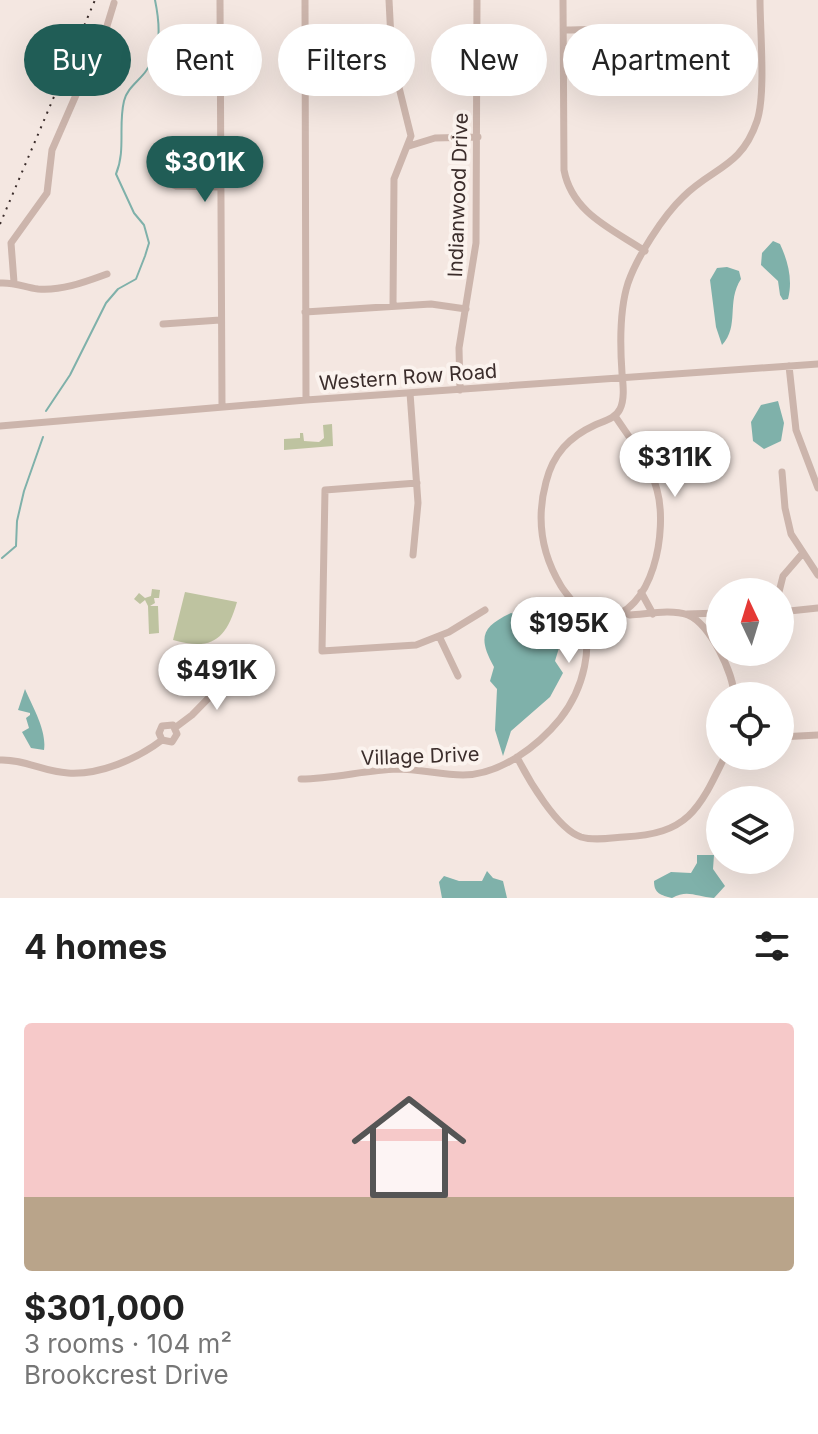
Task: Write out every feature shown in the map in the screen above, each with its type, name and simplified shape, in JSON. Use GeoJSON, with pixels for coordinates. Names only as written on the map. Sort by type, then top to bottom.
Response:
{"type":"FeatureCollection","features":[{"type":"Feature","properties":{"kind":"street"},"geometry":{"type":"LineString","coordinates":[[220,0],[222,407]]}},
{"type":"Feature","properties":{"kind":"street"},"geometry":{"type":"LineString","coordinates":[[305,0],[306,400]]}},
{"type":"Feature","properties":{"kind":"street"},"geometry":{"type":"LineString","coordinates":[[389,0],[392,59],[410,128],[409,146],[394,179],[393,306]]}},
{"type":"Feature","properties":{"kind":"street","name":"Indianwood Drive"},"geometry":{"type":"LineString","coordinates":[[460,390],[459,348],[476,243],[477,0]]}},
{"type":"Feature","properties":{"kind":"street"},"geometry":{"type":"LineString","coordinates":[[563,0],[564,24]]}},
{"type":"Feature","properties":{"kind":"street"},"geometry":{"type":"LineString","coordinates":[[580,612],[597,618],[624,612],[641,592],[660,544],[661,508],[650,471],[615,416],[622,406],[625,294],[633,272],[675,204],[692,188],[729,164],[751,136],[759,109],[760,0]]}},
{"type":"Feature","properties":{"kind":"street"},"geometry":{"type":"LineString","coordinates":[[14,282],[11,243],[47,193],[52,150],[99,52],[114,3]]}},
{"type":"Feature","properties":{"kind":"street"},"geometry":{"type":"LineString","coordinates":[[564,96],[564,170],[568,186],[589,215],[645,251]]}},
{"type":"Feature","properties":{"kind":"street"},"geometry":{"type":"LineString","coordinates":[[409,146],[435,138],[478,137]]}},
{"type":"Feature","properties":{"kind":"street"},"geometry":{"type":"LineString","coordinates":[[162,181],[176,186],[221,187]]}},
{"type":"Feature","properties":{"kind":"street"},"geometry":{"type":"LineString","coordinates":[[0,283],[14,282],[38,289],[64,287],[107,274]]}},
{"type":"Feature","properties":{"kind":"street"},"geometry":{"type":"LineString","coordinates":[[305,312],[431,304],[466,309]]}},
{"type":"Feature","properties":{"kind":"street"},"geometry":{"type":"LineString","coordinates":[[163,324],[220,320]]}},
{"type":"Feature","properties":{"kind":"street","name":"Western Row Road"},"geometry":{"type":"LineString","coordinates":[[0,426],[306,400],[818,364]]}},
{"type":"Feature","properties":{"kind":"street"},"geometry":{"type":"LineString","coordinates":[[789,366],[796,430],[818,488]]}},
{"type":"Feature","properties":{"kind":"street"},"geometry":{"type":"LineString","coordinates":[[410,393],[418,511],[413,555]]}},
{"type":"Feature","properties":{"kind":"street","name":"Village Drive"},"geometry":{"type":"LineString","coordinates":[[301,779],[397,769],[472,774],[495,768],[517,757],[553,727],[566,711],[581,679],[587,644],[580,612],[563,589],[545,554],[540,527],[542,500],[549,473],[564,446],[585,429],[615,416]]}},
{"type":"Feature","properties":{"kind":"street"},"geometry":{"type":"LineString","coordinates":[[782,472],[787,523],[802,554],[818,575]]}},
{"type":"Feature","properties":{"kind":"street"},"geometry":{"type":"LineString","coordinates":[[417,483],[325,490],[323,652],[408,646],[439,636],[485,610]]}},
{"type":"Feature","properties":{"kind":"street"},"geometry":{"type":"LineString","coordinates":[[782,578],[802,554]]}},
{"type":"Feature","properties":{"kind":"street"},"geometry":{"type":"LineString","coordinates":[[641,592],[653,614]]}},
{"type":"Feature","properties":{"kind":"street"},"geometry":{"type":"LineString","coordinates":[[794,611],[818,608]]}},
{"type":"Feature","properties":{"kind":"street"},"geometry":{"type":"LineString","coordinates":[[624,612],[630,615],[706,613]]}},
{"type":"Feature","properties":{"kind":"street"},"geometry":{"type":"LineString","coordinates":[[685,614],[703,628],[722,658],[732,682]]}},
{"type":"Feature","properties":{"kind":"street"},"geometry":{"type":"LineString","coordinates":[[587,644],[609,617]]}},
{"type":"Feature","properties":{"kind":"street"},"geometry":{"type":"LineString","coordinates":[[439,636],[458,676]]}},
{"type":"Feature","properties":{"kind":"street"},"geometry":{"type":"LineString","coordinates":[[176,727],[235,671]]}},
{"type":"Feature","properties":{"kind":"street"},"geometry":{"type":"LineString","coordinates":[[162,740],[159,733],[162,726],[168,723],[176,727]]}},
{"type":"Feature","properties":{"kind":"street"},"geometry":{"type":"LineString","coordinates":[[0,760],[17,759],[66,773],[107,769],[162,740],[175,740],[176,727]]}},
{"type":"Feature","properties":{"kind":"street"},"geometry":{"type":"LineString","coordinates":[[794,736],[818,735]]}},
{"type":"Feature","properties":{"kind":"street"},"geometry":{"type":"LineString","coordinates":[[517,757],[561,824],[573,834],[596,839],[655,835],[677,826],[698,804],[717,770]]}},
{"type":"Feature","properties":{"kind":"green space"},"geometry":{"type":"Polygon","coordinates":[[[332,424],[333,446],[284,450],[284,439],[300,438],[300,433],[303,433],[304,441],[319,442],[324,438],[323,425],[332,424]]]}},
{"type":"Feature","properties":{"kind":"green space"},"geometry":{"type":"Polygon","coordinates":[[[152,589],[160,590],[159,598],[154,598],[155,603],[150,606],[158,606],[159,633],[149,634],[148,606],[145,600],[140,604],[134,599],[139,593],[145,598],[151,596],[152,589]]]}},
{"type":"Feature","properties":{"kind":"green space"},"geometry":{"type":"Polygon","coordinates":[[[185,592],[237,602],[228,626],[216,639],[198,644],[173,640],[185,592]]]}},
{"type":"Feature","properties":{"kind":"water"},"geometry":{"type":"Polygon","coordinates":[[[773,241],[780,244],[787,264],[790,278],[788,299],[783,300],[778,281],[761,265],[762,253],[773,241]]]}},
{"type":"Feature","properties":{"kind":"water"},"geometry":{"type":"Polygon","coordinates":[[[717,268],[739,271],[741,279],[734,296],[730,330],[722,345],[716,327],[710,280],[717,268]]]}},
{"type":"Feature","properties":{"kind":"water"},"geometry":{"type":"Polygon","coordinates":[[[778,401],[784,423],[781,441],[764,449],[753,441],[751,422],[761,405],[778,401]]]}},
{"type":"Feature","properties":{"kind":"water"},"geometry":{"type":"Polygon","coordinates":[[[511,613],[548,624],[551,632],[562,638],[555,661],[563,673],[550,697],[511,731],[503,756],[495,730],[497,689],[490,681],[494,667],[484,641],[493,623],[511,613]]]}},
{"type":"Feature","properties":{"kind":"water"},"geometry":{"type":"Polygon","coordinates":[[[25,689],[41,726],[44,750],[31,748],[22,732],[29,728],[26,718],[30,715],[18,710],[25,689]]]}},
{"type":"Feature","properties":{"kind":"water"},"geometry":{"type":"Polygon","coordinates":[[[697,855],[706,855],[706,874],[717,874],[725,886],[714,898],[688,894],[672,898],[657,891],[654,881],[671,872],[691,873],[697,863],[697,855]]]}},
{"type":"Feature","properties":{"kind":"water"},"geometry":{"type":"Polygon","coordinates":[[[487,871],[493,878],[503,881],[507,898],[442,898],[439,882],[444,876],[459,881],[482,881],[487,871]]]}},
{"type":"Feature","properties":{"kind":"waterway"},"geometry":{"type":"LineString","coordinates":[[46,411],[70,375],[106,303],[118,289],[136,279],[149,243],[144,225],[134,213],[116,174],[121,156],[124,101],[151,63],[157,46],[159,27],[155,0]]}},
{"type":"Feature","properties":{"kind":"waterway"},"geometry":{"type":"LineString","coordinates":[[2,558],[16,546],[17,521],[24,491],[43,437]]}},
{"type":"Feature","properties":{"kind":"railway"},"geometry":{"type":"LineString","coordinates":[[0,224],[95,0]]}}]}
